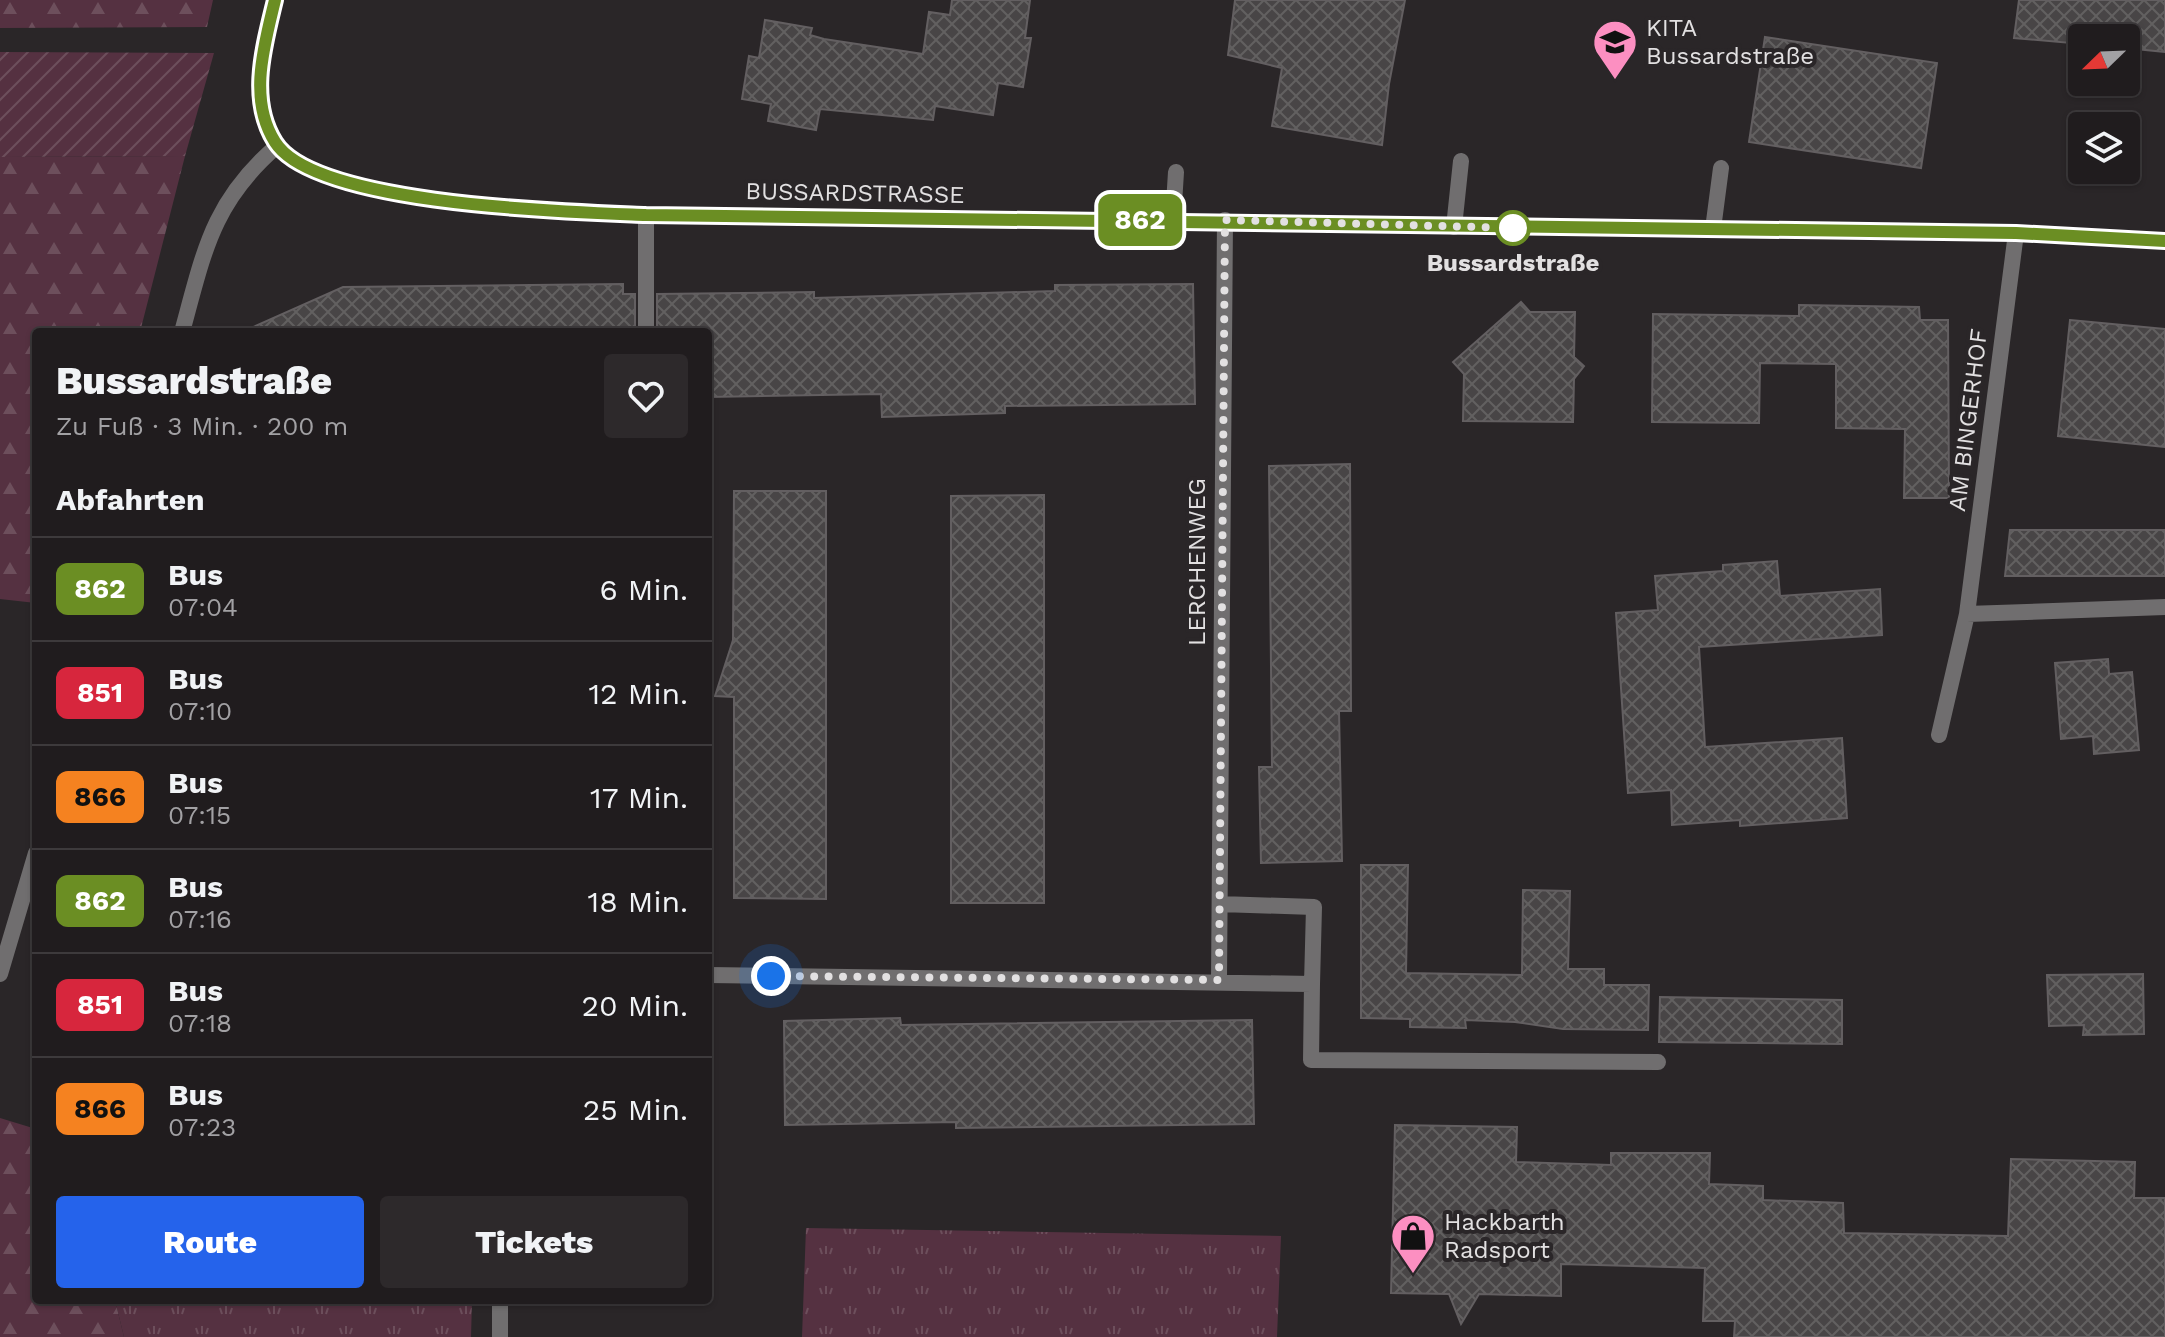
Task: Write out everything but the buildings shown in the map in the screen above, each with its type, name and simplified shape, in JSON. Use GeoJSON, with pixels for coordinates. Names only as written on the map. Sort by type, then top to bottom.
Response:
{"type":"FeatureCollection","features":[{"type":"Feature","properties":{"kind":"street"},"geometry":{"type":"LineString","coordinates":[[183,328],[212,227],[223,205],[238,184],[277,146],[261,103],[261,73],[275,0]]}},
{"type":"Feature","properties":{"kind":"street","name":"BUSSARDSTRASSE"},"geometry":{"type":"LineString","coordinates":[[277,146],[314,170],[353,183],[422,197],[527,210],[646,215],[1225,220],[1454,227],[2016,233],[2165,241]]}},
{"type":"Feature","properties":{"kind":"street"},"geometry":{"type":"LineString","coordinates":[[1454,227],[1461,161]]}},
{"type":"Feature","properties":{"kind":"street"},"geometry":{"type":"LineString","coordinates":[[1713,229],[1721,168]]}},
{"type":"Feature","properties":{"kind":"street"},"geometry":{"type":"LineString","coordinates":[[1173,220],[1176,172]]}},
{"type":"Feature","properties":{"kind":"street"},"geometry":{"type":"LineString","coordinates":[[646,215],[646,328]]}},
{"type":"Feature","properties":{"kind":"street","name":"LERCHENWEG"},"geometry":{"type":"LineString","coordinates":[[1219,980],[1225,220]]}},
{"type":"Feature","properties":{"kind":"street","name":"AM BINGERHOF"},"geometry":{"type":"LineString","coordinates":[[1939,735],[1967,614],[2016,233]]}},
{"type":"Feature","properties":{"kind":"street"},"geometry":{"type":"LineString","coordinates":[[1967,614],[2165,607]]}},
{"type":"Feature","properties":{"kind":"street"},"geometry":{"type":"LineString","coordinates":[[0,974],[32,866]]}},
{"type":"Feature","properties":{"kind":"street"},"geometry":{"type":"LineString","coordinates":[[1220,904],[1314,907],[1311,1060],[1658,1062]]}},
{"type":"Feature","properties":{"kind":"street"},"geometry":{"type":"LineString","coordinates":[[712,975],[1219,980],[1312,984]]}},
{"type":"Feature","properties":{"kind":"street"},"geometry":{"type":"LineString","coordinates":[[500,1304],[500,1337]]}},
{"type":"Feature","properties":{"kind":"green space"},"geometry":{"type":"Polygon","coordinates":[[[0,0],[213,0],[207,27],[0,28],[0,0]]]}},
{"type":"Feature","properties":{"kind":"green space"},"geometry":{"type":"Polygon","coordinates":[[[0,52],[214,53],[185,156],[0,157],[0,52]]]}},
{"type":"Feature","properties":{"kind":"green space"},"geometry":{"type":"Polygon","coordinates":[[[185,156],[141,328],[32,328],[32,603],[0,599],[0,157],[185,156]]]}},
{"type":"Feature","properties":{"kind":"green space"},"geometry":{"type":"Polygon","coordinates":[[[0,1118],[32,1128],[32,1304],[116,1304],[124,1337],[0,1337],[0,1118]]]}},
{"type":"Feature","properties":{"kind":"green space"},"geometry":{"type":"Polygon","coordinates":[[[806,1228],[1281,1236],[1277,1337],[802,1337],[806,1228]]]}},
{"type":"Feature","properties":{"kind":"green space"},"geometry":{"type":"Polygon","coordinates":[[[116,1304],[472,1304],[471,1337],[124,1337],[116,1304]]]}},
{"type":"Feature","properties":{"kind":"bus line","name":"862"},"geometry":{"type":"LineString","coordinates":[[275,0],[265,43],[261,103],[267,127],[277,146],[294,160],[314,170],[353,183],[435,199],[527,210],[646,215],[1225,220],[1509,228],[2016,233],[2165,241]]}},
{"type":"Feature","properties":{"kind":"place","name":"KITA Bussardstraße"},"geometry":{"type":"Point","coordinates":[1615,81]}},
{"type":"Feature","properties":{"kind":"place","name":"Bussardstraße"},"geometry":{"type":"Point","coordinates":[1513,228]}},
{"type":"Feature","properties":{"kind":"place","name":"Hackbarth Radsport"},"geometry":{"type":"Point","coordinates":[1413,1275]}},
{"type":"Feature","properties":{"kind":"route"},"geometry":{"type":"LineString","coordinates":[[771,976],[1219,980],[1225,220],[1513,228]]}}]}
